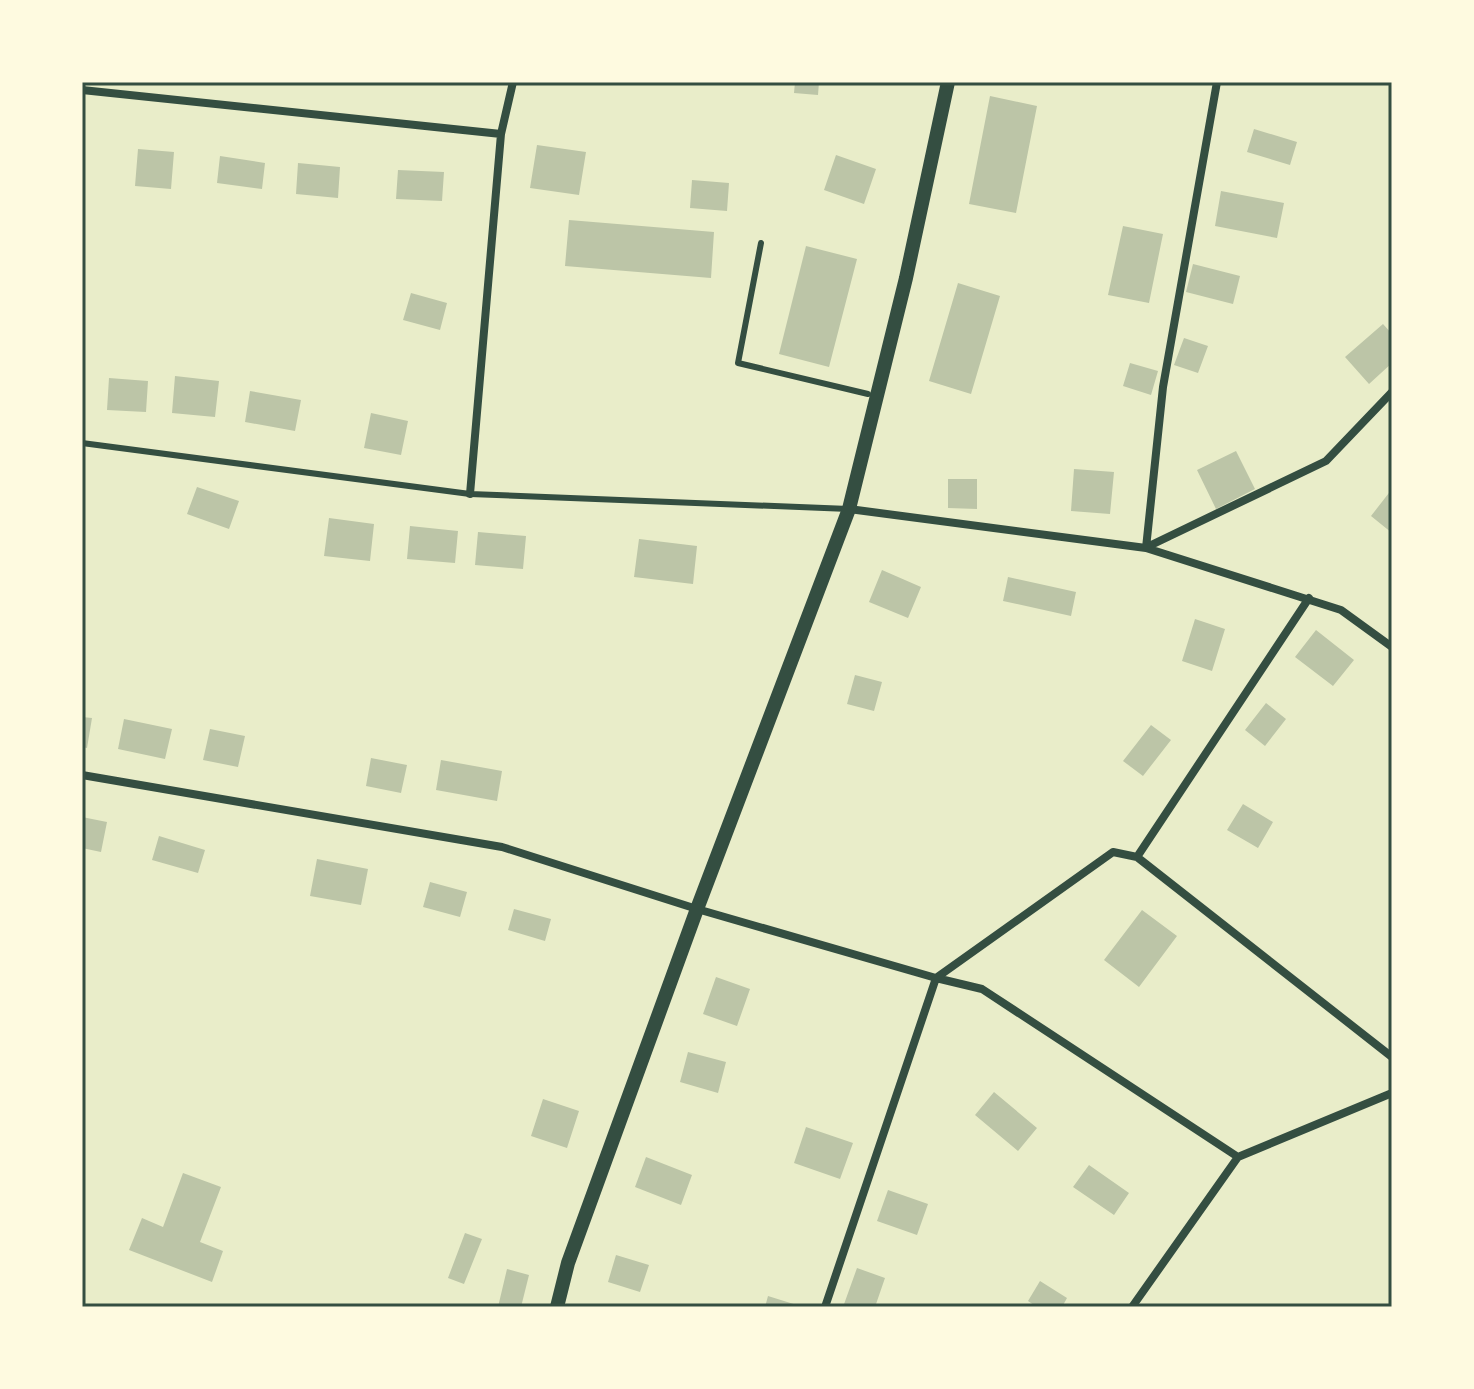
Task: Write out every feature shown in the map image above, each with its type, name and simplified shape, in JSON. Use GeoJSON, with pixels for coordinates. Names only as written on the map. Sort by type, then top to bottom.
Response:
{"type":"FeatureCollection","features":[{"type":"Feature","properties":{"kind":"street"},"geometry":{"type":"LineString","coordinates":[[470,494],[501,134],[513,82]]}},
{"type":"Feature","properties":{"kind":"street"},"geometry":{"type":"LineString","coordinates":[[557,1307],[568,1263],[697,909],[849,509],[906,278],[948,82]]}},
{"type":"Feature","properties":{"kind":"street"},"geometry":{"type":"LineString","coordinates":[[1146,548],[1163,387],[1217,82]]}},
{"type":"Feature","properties":{"kind":"street"},"geometry":{"type":"LineString","coordinates":[[82,90],[501,134]]}},
{"type":"Feature","properties":{"kind":"street"},"geometry":{"type":"LineString","coordinates":[[1146,548],[1326,461],[1392,392]]}},
{"type":"Feature","properties":{"kind":"street"},"geometry":{"type":"LineString","coordinates":[[849,509],[1146,548],[1341,610],[1392,647]]}},
{"type":"Feature","properties":{"kind":"street"},"geometry":{"type":"LineString","coordinates":[[1137,857],[1309,598]]}},
{"type":"Feature","properties":{"kind":"street"},"geometry":{"type":"LineString","coordinates":[[82,775],[502,847],[697,909],[982,989],[1238,1157]]}},
{"type":"Feature","properties":{"kind":"street"},"geometry":{"type":"LineString","coordinates":[[825,1307],[936,978],[1113,852],[1137,857],[1391,1055]]}},
{"type":"Feature","properties":{"kind":"street"},"geometry":{"type":"LineString","coordinates":[[1132,1307],[1238,1157],[1392,1093]]}},
{"type":"Feature","properties":{"kind":"lane"},"geometry":{"type":"LineString","coordinates":[[761,243],[738,363],[868,394]]}},
{"type":"Feature","properties":{"kind":"lane"},"geometry":{"type":"LineString","coordinates":[[82,443],[470,494],[849,509]]}},
{"type":"Feature","properties":{"kind":"building"},"geometry":{"type":"Polygon","coordinates":[[[795,82],[819,82],[818,95],[794,93],[795,82]]]}},
{"type":"Feature","properties":{"kind":"building"},"geometry":{"type":"Polygon","coordinates":[[[990,96],[1037,106],[1016,213],[969,204],[990,96]]]}},
{"type":"Feature","properties":{"kind":"building"},"geometry":{"type":"Polygon","coordinates":[[[1254,129],[1297,142],[1290,165],[1247,152],[1254,129]]]}},
{"type":"Feature","properties":{"kind":"building"},"geometry":{"type":"Polygon","coordinates":[[[537,145],[586,152],[579,195],[530,188],[537,145]]]}},
{"type":"Feature","properties":{"kind":"building"},"geometry":{"type":"Polygon","coordinates":[[[138,149],[174,152],[171,189],[135,186],[138,149]]]}},
{"type":"Feature","properties":{"kind":"building"},"geometry":{"type":"Polygon","coordinates":[[[836,155],[876,169],[864,204],[824,190],[836,155]]]}},
{"type":"Feature","properties":{"kind":"building"},"geometry":{"type":"Polygon","coordinates":[[[220,156],[265,163],[262,189],[217,183],[220,156]]]}},
{"type":"Feature","properties":{"kind":"building"},"geometry":{"type":"Polygon","coordinates":[[[298,163],[340,167],[338,198],[296,194],[298,163]]]}},
{"type":"Feature","properties":{"kind":"building"},"geometry":{"type":"Polygon","coordinates":[[[398,170],[444,172],[442,201],[396,199],[398,170]]]}},
{"type":"Feature","properties":{"kind":"building"},"geometry":{"type":"Polygon","coordinates":[[[692,180],[729,183],[727,211],[690,208],[692,180]]]}},
{"type":"Feature","properties":{"kind":"building"},"geometry":{"type":"Polygon","coordinates":[[[1221,191],[1284,203],[1277,238],[1215,226],[1221,191]]]}},
{"type":"Feature","properties":{"kind":"building"},"geometry":{"type":"Polygon","coordinates":[[[569,220],[714,232],[711,278],[565,266],[569,220]]]}},
{"type":"Feature","properties":{"kind":"building"},"geometry":{"type":"Polygon","coordinates":[[[1123,226],[1163,234],[1149,303],[1108,295],[1123,226]]]}},
{"type":"Feature","properties":{"kind":"building"},"geometry":{"type":"Polygon","coordinates":[[[806,246],[857,259],[829,367],[779,354],[806,246]]]}},
{"type":"Feature","properties":{"kind":"building"},"geometry":{"type":"Polygon","coordinates":[[[1193,264],[1240,276],[1233,304],[1186,292],[1193,264]]]}},
{"type":"Feature","properties":{"kind":"building"},"geometry":{"type":"Polygon","coordinates":[[[958,283],[1000,296],[971,394],[929,381],[958,283]]]}},
{"type":"Feature","properties":{"kind":"building"},"geometry":{"type":"Polygon","coordinates":[[[411,293],[447,303],[440,330],[403,320],[411,293]]]}},
{"type":"Feature","properties":{"kind":"building"},"geometry":{"type":"Polygon","coordinates":[[[1383,324],[1392,334],[1392,363],[1369,384],[1345,357],[1383,324]]]}},
{"type":"Feature","properties":{"kind":"building"},"geometry":{"type":"Polygon","coordinates":[[[1184,338],[1208,346],[1198,373],[1174,365],[1184,338]]]}},
{"type":"Feature","properties":{"kind":"building"},"geometry":{"type":"Polygon","coordinates":[[[1130,363],[1158,371],[1151,395],[1123,386],[1130,363]]]}},
{"type":"Feature","properties":{"kind":"building"},"geometry":{"type":"Polygon","coordinates":[[[175,376],[219,381],[215,417],[172,413],[175,376]]]}},
{"type":"Feature","properties":{"kind":"building"},"geometry":{"type":"Polygon","coordinates":[[[109,378],[148,381],[146,412],[107,410],[109,378]]]}},
{"type":"Feature","properties":{"kind":"building"},"geometry":{"type":"Polygon","coordinates":[[[250,391],[301,400],[295,431],[245,422],[250,391]]]}},
{"type":"Feature","properties":{"kind":"building"},"geometry":{"type":"Polygon","coordinates":[[[371,413],[408,421],[401,455],[364,448],[371,413]]]}},
{"type":"Feature","properties":{"kind":"building"},"geometry":{"type":"Polygon","coordinates":[[[1236,451],[1255,489],[1216,509],[1197,470],[1236,451]]]}},
{"type":"Feature","properties":{"kind":"building"},"geometry":{"type":"Polygon","coordinates":[[[1074,469],[1114,472],[1110,514],[1071,511],[1074,469]]]}},
{"type":"Feature","properties":{"kind":"building"},"geometry":{"type":"Polygon","coordinates":[[[948,479],[977,479],[977,509],[948,508],[948,479]]]}},
{"type":"Feature","properties":{"kind":"building"},"geometry":{"type":"Polygon","coordinates":[[[197,487],[239,501],[229,529],[187,514],[197,487]]]}},
{"type":"Feature","properties":{"kind":"building"},"geometry":{"type":"Polygon","coordinates":[[[1392,489],[1392,533],[1371,516],[1392,489]]]}},
{"type":"Feature","properties":{"kind":"building"},"geometry":{"type":"Polygon","coordinates":[[[329,518],[374,524],[370,561],[324,556],[329,518]]]}},
{"type":"Feature","properties":{"kind":"building"},"geometry":{"type":"Polygon","coordinates":[[[410,526],[458,531],[455,563],[407,559],[410,526]]]}},
{"type":"Feature","properties":{"kind":"building"},"geometry":{"type":"Polygon","coordinates":[[[478,532],[526,536],[523,569],[475,565],[478,532]]]}},
{"type":"Feature","properties":{"kind":"building"},"geometry":{"type":"Polygon","coordinates":[[[639,539],[697,546],[693,584],[634,577],[639,539]]]}},
{"type":"Feature","properties":{"kind":"building"},"geometry":{"type":"Polygon","coordinates":[[[882,570],[921,587],[908,618],[869,602],[882,570]]]}},
{"type":"Feature","properties":{"kind":"building"},"geometry":{"type":"Polygon","coordinates":[[[1008,577],[1076,592],[1071,616],[1003,601],[1008,577]]]}},
{"type":"Feature","properties":{"kind":"building"},"geometry":{"type":"Polygon","coordinates":[[[1195,619],[1225,629],[1212,671],[1182,661],[1195,619]]]}},
{"type":"Feature","properties":{"kind":"building"},"geometry":{"type":"Polygon","coordinates":[[[1316,630],[1354,660],[1333,686],[1295,657],[1316,630]]]}},
{"type":"Feature","properties":{"kind":"building"},"geometry":{"type":"Polygon","coordinates":[[[855,675],[882,682],[874,711],[847,704],[855,675]]]}},
{"type":"Feature","properties":{"kind":"building"},"geometry":{"type":"Polygon","coordinates":[[[1266,703],[1286,719],[1265,746],[1245,730],[1266,703]]]}},
{"type":"Feature","properties":{"kind":"building"},"geometry":{"type":"Polygon","coordinates":[[[82,717],[92,718],[87,748],[82,747],[82,717]]]}},
{"type":"Feature","properties":{"kind":"building"},"geometry":{"type":"Polygon","coordinates":[[[124,719],[172,729],[165,759],[118,749],[124,719]]]}},
{"type":"Feature","properties":{"kind":"building"},"geometry":{"type":"Polygon","coordinates":[[[1151,725],[1171,740],[1143,776],[1123,761],[1151,725]]]}},
{"type":"Feature","properties":{"kind":"building"},"geometry":{"type":"Polygon","coordinates":[[[210,729],[245,736],[238,767],[203,760],[210,729]]]}},
{"type":"Feature","properties":{"kind":"building"},"geometry":{"type":"Polygon","coordinates":[[[371,758],[407,765],[401,793],[366,786],[371,758]]]}},
{"type":"Feature","properties":{"kind":"building"},"geometry":{"type":"Polygon","coordinates":[[[441,760],[502,771],[497,801],[436,790],[441,760]]]}},
{"type":"Feature","properties":{"kind":"building"},"geometry":{"type":"Polygon","coordinates":[[[1243,804],[1273,822],[1258,848],[1227,830],[1243,804]]]}},
{"type":"Feature","properties":{"kind":"building"},"geometry":{"type":"Polygon","coordinates":[[[82,817],[107,822],[101,852],[82,848],[82,817]]]}},
{"type":"Feature","properties":{"kind":"building"},"geometry":{"type":"Polygon","coordinates":[[[159,836],[205,850],[198,873],[152,860],[159,836]]]}},
{"type":"Feature","properties":{"kind":"building"},"geometry":{"type":"Polygon","coordinates":[[[317,859],[368,869],[361,905],[310,896],[317,859]]]}},
{"type":"Feature","properties":{"kind":"building"},"geometry":{"type":"Polygon","coordinates":[[[430,882],[467,892],[460,917],[423,907],[430,882]]]}},
{"type":"Feature","properties":{"kind":"building"},"geometry":{"type":"Polygon","coordinates":[[[514,909],[551,919],[545,941],[508,930],[514,909]]]}},
{"type":"Feature","properties":{"kind":"building"},"geometry":{"type":"Polygon","coordinates":[[[1142,910],[1177,936],[1139,987],[1104,960],[1142,910]]]}},
{"type":"Feature","properties":{"kind":"building"},"geometry":{"type":"Polygon","coordinates":[[[716,977],[750,989],[737,1026],[703,1014],[716,977]]]}},
{"type":"Feature","properties":{"kind":"building"},"geometry":{"type":"Polygon","coordinates":[[[688,1052],[726,1062],[718,1093],[680,1082],[688,1052]]]}},
{"type":"Feature","properties":{"kind":"building"},"geometry":{"type":"Polygon","coordinates":[[[994,1092],[1037,1128],[1018,1151],[975,1115],[994,1092]]]}},
{"type":"Feature","properties":{"kind":"building"},"geometry":{"type":"Polygon","coordinates":[[[543,1099],[579,1111],[567,1148],[531,1136],[543,1099]]]}},
{"type":"Feature","properties":{"kind":"building"},"geometry":{"type":"Polygon","coordinates":[[[806,1127],[853,1143],[840,1179],[794,1163],[806,1127]]]}},
{"type":"Feature","properties":{"kind":"building"},"geometry":{"type":"Polygon","coordinates":[[[646,1157],[692,1175],[681,1205],[635,1187],[646,1157]]]}},
{"type":"Feature","properties":{"kind":"building"},"geometry":{"type":"Polygon","coordinates":[[[1089,1165],[1129,1193],[1114,1215],[1073,1187],[1089,1165]]]}},
{"type":"Feature","properties":{"kind":"building"},"geometry":{"type":"Polygon","coordinates":[[[183,1173],[221,1187],[200,1242],[223,1251],[212,1282],[129,1250],[142,1218],[163,1227],[183,1173]]]}},
{"type":"Feature","properties":{"kind":"building"},"geometry":{"type":"Polygon","coordinates":[[[888,1190],[928,1204],[917,1235],[877,1221],[888,1190]]]}},
{"type":"Feature","properties":{"kind":"building"},"geometry":{"type":"Polygon","coordinates":[[[465,1233],[482,1239],[464,1284],[448,1278],[465,1233]]]}},
{"type":"Feature","properties":{"kind":"building"},"geometry":{"type":"Polygon","coordinates":[[[616,1255],[649,1265],[640,1292],[608,1282],[616,1255]]]}},
{"type":"Feature","properties":{"kind":"building"},"geometry":{"type":"Polygon","coordinates":[[[857,1268],[885,1278],[875,1307],[843,1307],[857,1268]]]}},
{"type":"Feature","properties":{"kind":"building"},"geometry":{"type":"Polygon","coordinates":[[[507,1269],[529,1275],[521,1307],[498,1307],[507,1269]]]}},
{"type":"Feature","properties":{"kind":"building"},"geometry":{"type":"Polygon","coordinates":[[[1040,1281],[1067,1298],[1062,1307],[1037,1307],[1028,1301],[1040,1281]]]}},
{"type":"Feature","properties":{"kind":"building"},"geometry":{"type":"Polygon","coordinates":[[[768,1296],[800,1306],[800,1307],[765,1307],[768,1296]]]}}]}
